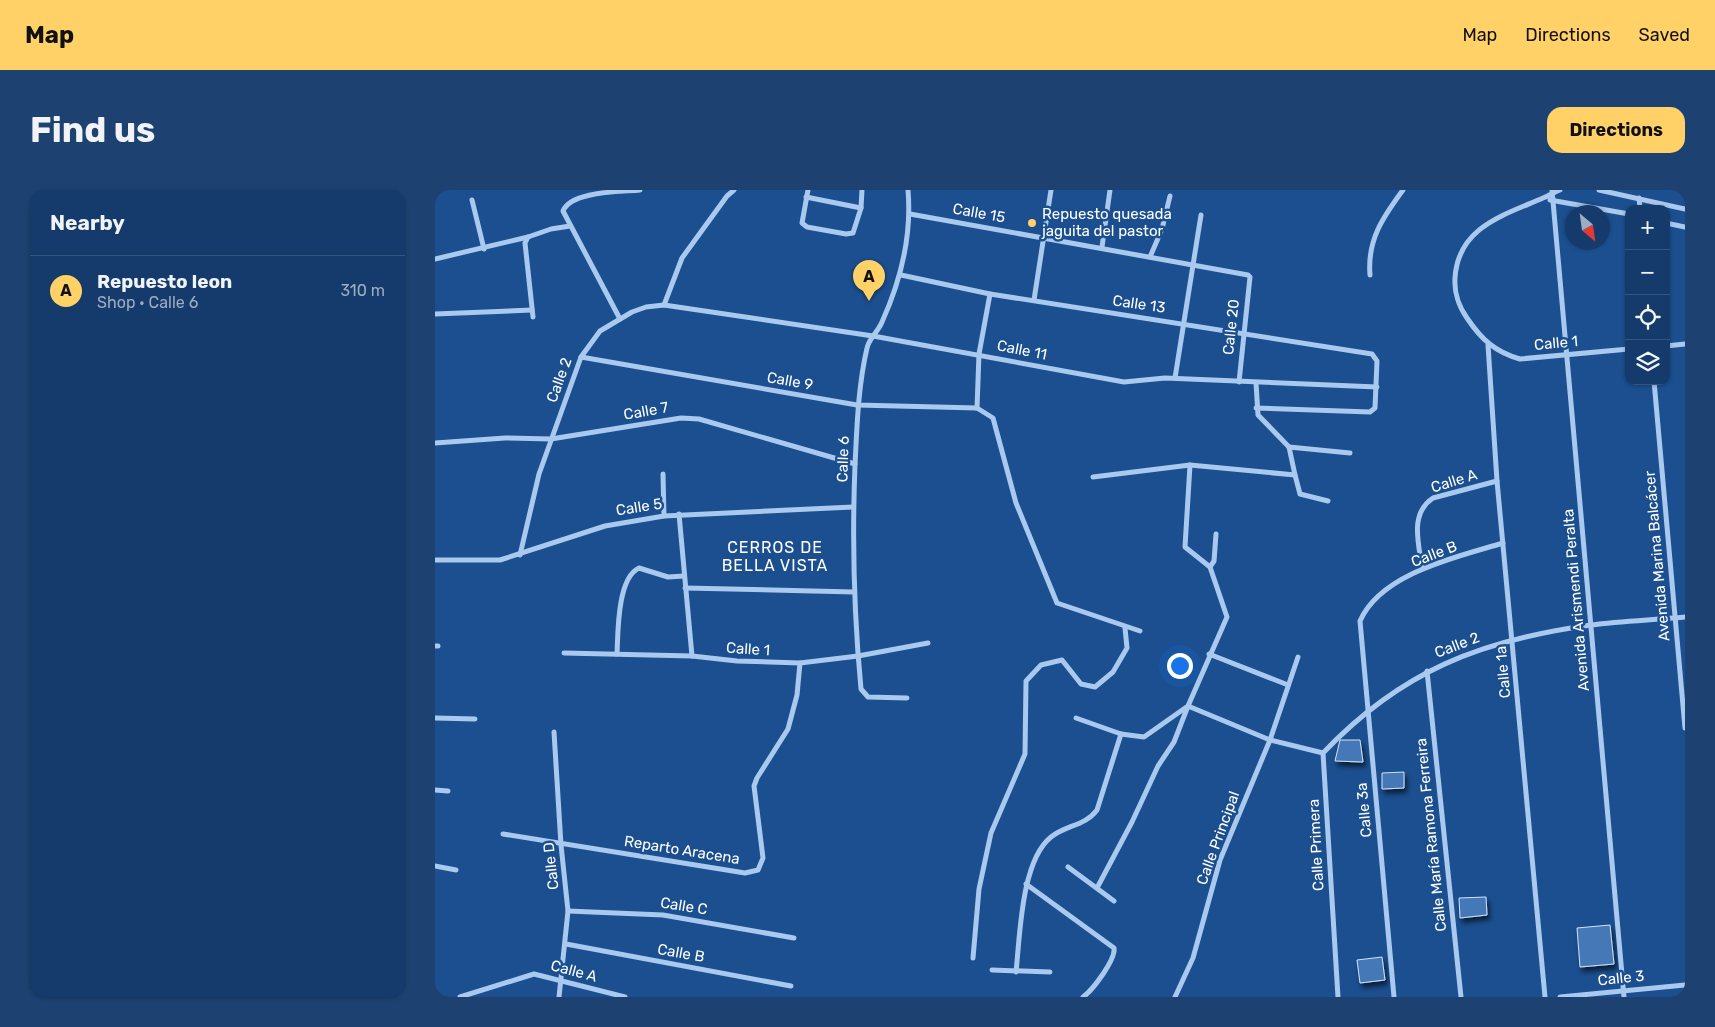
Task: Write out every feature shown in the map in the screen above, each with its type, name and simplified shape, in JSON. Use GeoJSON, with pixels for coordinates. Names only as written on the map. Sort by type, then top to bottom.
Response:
{"type":"FeatureCollection","features":[{"type":"Feature","properties":{"kind":"street"},"geometry":{"type":"LineString","coordinates":[[620,319],[563,211],[569,201],[588,193],[640,190]]}},
{"type":"Feature","properties":{"kind":"street"},"geometry":{"type":"LineString","coordinates":[[664,305],[682,258],[727,196],[734,190]]}},
{"type":"Feature","properties":{"kind":"street"},"geometry":{"type":"LineString","coordinates":[[808,190],[801,218],[802,223],[807,227],[846,234],[853,233],[861,208],[862,190]]}},
{"type":"Feature","properties":{"kind":"street","name":"Calle 6"},"geometry":{"type":"LineString","coordinates":[[907,698],[868,697],[863,694],[858,656],[854,592],[853,507],[857,405],[867,346],[881,325],[901,276],[910,214],[908,190]]}},
{"type":"Feature","properties":{"kind":"street"},"geometry":{"type":"LineString","coordinates":[[1034,300],[1051,190]]}},
{"type":"Feature","properties":{"kind":"street"},"geometry":{"type":"LineString","coordinates":[[1102,247],[1110,190]]}},
{"type":"Feature","properties":{"kind":"street"},"geometry":{"type":"LineString","coordinates":[[1370,275],[1369,262],[1373,237],[1380,220],[1403,190]]}},
{"type":"Feature","properties":{"kind":"street"},"geometry":{"type":"LineString","coordinates":[[1489,345],[1462,312],[1456,294],[1455,269],[1463,250],[1476,232],[1490,221],[1504,213],[1545,198],[1552,191],[1560,190]]}},
{"type":"Feature","properties":{"kind":"street"},"geometry":{"type":"LineString","coordinates":[[1599,190],[1685,209]]}},
{"type":"Feature","properties":{"kind":"street"},"geometry":{"type":"LineString","coordinates":[[1552,191],[1552,200]]}},
{"type":"Feature","properties":{"kind":"street"},"geometry":{"type":"LineString","coordinates":[[1150,257],[1162,229],[1170,196]]}},
{"type":"Feature","properties":{"kind":"street"},"geometry":{"type":"LineString","coordinates":[[806,197],[861,208]]}},
{"type":"Feature","properties":{"kind":"street"},"geometry":{"type":"LineString","coordinates":[[1545,198],[1625,213]]}},
{"type":"Feature","properties":{"kind":"street"},"geometry":{"type":"LineString","coordinates":[[1639,198],[1640,205]]}},
{"type":"Feature","properties":{"kind":"street"},"geometry":{"type":"LineString","coordinates":[[472,200],[485,249]]}},
{"type":"Feature","properties":{"kind":"street","name":"Avenida Arismendi Peralta"},"geometry":{"type":"LineString","coordinates":[[1552,200],[1568,355],[1624,994]]}},
{"type":"Feature","properties":{"kind":"street","name":"Calle 15"},"geometry":{"type":"LineString","coordinates":[[910,214],[1102,247],[1249,276]]}},
{"type":"Feature","properties":{"kind":"street"},"geometry":{"type":"LineString","coordinates":[[1175,378],[1201,216]]}},
{"type":"Feature","properties":{"kind":"street"},"geometry":{"type":"LineString","coordinates":[[1670,224],[1685,227]]}},
{"type":"Feature","properties":{"kind":"street"},"geometry":{"type":"LineString","coordinates":[[435,259],[485,249],[551,229],[570,226]]}},
{"type":"Feature","properties":{"kind":"street"},"geometry":{"type":"LineString","coordinates":[[528,237],[525,243],[533,317]]}},
{"type":"Feature","properties":{"kind":"street","name":"Calle 13"},"geometry":{"type":"LineString","coordinates":[[901,276],[990,294],[1184,323],[1373,355],[1377,361],[1377,388]]}},
{"type":"Feature","properties":{"kind":"street","name":"Calle 20"},"geometry":{"type":"LineString","coordinates":[[1239,382],[1242,333],[1249,276]]}},
{"type":"Feature","properties":{"kind":"street"},"geometry":{"type":"LineString","coordinates":[[990,294],[979,354],[977,408],[993,418],[1016,503],[1057,603],[1125,628],[1140,631]]}},
{"type":"Feature","properties":{"kind":"street","name":"Calle 2"},"geometry":{"type":"LineString","coordinates":[[520,555],[539,474],[581,357],[600,331],[646,307],[664,305]]}},
{"type":"Feature","properties":{"kind":"street","name":"Calle 11"},"geometry":{"type":"LineString","coordinates":[[664,305],[873,336],[1124,382],[1175,378],[1377,388]]}},
{"type":"Feature","properties":{"kind":"street"},"geometry":{"type":"LineString","coordinates":[[435,314],[532,310]]}},
{"type":"Feature","properties":{"kind":"street"},"geometry":{"type":"LineString","coordinates":[[1670,346],[1685,344]]}},
{"type":"Feature","properties":{"kind":"street","name":"Calle 1"},"geometry":{"type":"LineString","coordinates":[[1489,345],[1505,355],[1520,358],[1625,349]]}},
{"type":"Feature","properties":{"kind":"street","name":"Calle 1a"},"geometry":{"type":"LineString","coordinates":[[1489,345],[1497,481],[1545,997]]}},
{"type":"Feature","properties":{"kind":"street","name":"Calle 9"},"geometry":{"type":"LineString","coordinates":[[581,357],[857,405],[977,408]]}},
{"type":"Feature","properties":{"kind":"street"},"geometry":{"type":"LineString","coordinates":[[1256,383],[1256,408],[1258,414],[1265,425],[1289,447],[1300,494],[1328,501]]}},
{"type":"Feature","properties":{"kind":"street","name":"Avenida Marina Balcácer"},"geometry":{"type":"LineString","coordinates":[[1654,385],[1685,728]]}},
{"type":"Feature","properties":{"kind":"street"},"geometry":{"type":"LineString","coordinates":[[1256,408],[1373,411],[1377,388]]}},
{"type":"Feature","properties":{"kind":"street","name":"Calle 7"},"geometry":{"type":"LineString","coordinates":[[435,443],[505,438],[551,439],[681,418],[699,419],[855,464]]}},
{"type":"Feature","properties":{"kind":"street"},"geometry":{"type":"LineString","coordinates":[[1289,447],[1350,453]]}},
{"type":"Feature","properties":{"kind":"street"},"geometry":{"type":"LineString","coordinates":[[1093,477],[1190,465],[1295,475]]}},
{"type":"Feature","properties":{"kind":"street"},"geometry":{"type":"LineString","coordinates":[[1097,888],[1132,822],[1157,766],[1174,742],[1209,654],[1227,617],[1210,567],[1200,557],[1187,550],[1185,543],[1190,465]]}},
{"type":"Feature","properties":{"kind":"street"},"geometry":{"type":"LineString","coordinates":[[663,474],[664,516]]}},
{"type":"Feature","properties":{"kind":"street","name":"Calle A"},"geometry":{"type":"LineString","coordinates":[[1421,568],[1417,521],[1420,511],[1426,503],[1433,498],[1497,481]]}},
{"type":"Feature","properties":{"kind":"street","name":"Calle 5"},"geometry":{"type":"LineString","coordinates":[[435,560],[501,560],[605,526],[679,514],[853,507]]}},
{"type":"Feature","properties":{"kind":"street"},"geometry":{"type":"LineString","coordinates":[[679,514],[691,656]]}},
{"type":"Feature","properties":{"kind":"street"},"geometry":{"type":"LineString","coordinates":[[1210,567],[1214,561],[1216,534]]}},
{"type":"Feature","properties":{"kind":"street","name":"Calle B"},"geometry":{"type":"LineString","coordinates":[[1360,621],[1370,603],[1421,568],[1503,544]]}},
{"type":"Feature","properties":{"kind":"street"},"geometry":{"type":"LineString","coordinates":[[617,654],[621,603],[630,574],[639,568],[668,577],[684,576]]}},
{"type":"Feature","properties":{"kind":"street"},"geometry":{"type":"LineString","coordinates":[[685,588],[854,592]]}},
{"type":"Feature","properties":{"kind":"street","name":"Calle 2"},"geometry":{"type":"LineString","coordinates":[[1368,711],[1427,671],[1468,653],[1512,639],[1591,625],[1685,617]]}},
{"type":"Feature","properties":{"kind":"street","name":"Calle 3a"},"geometry":{"type":"LineString","coordinates":[[1360,621],[1394,997]]}},
{"type":"Feature","properties":{"kind":"street"},"geometry":{"type":"LineString","coordinates":[[973,958],[979,889],[991,833],[1025,754],[1026,681],[1041,665],[1062,660],[1081,684],[1095,688],[1113,672],[1127,648],[1125,628]]}},
{"type":"Feature","properties":{"kind":"street","name":"Calle 1"},"geometry":{"type":"LineString","coordinates":[[564,653],[691,656],[747,662],[800,663],[858,656],[928,643]]}},
{"type":"Feature","properties":{"kind":"street"},"geometry":{"type":"LineString","coordinates":[[1209,654],[1288,685]]}},
{"type":"Feature","properties":{"kind":"street","name":"Calle Principal"},"geometry":{"type":"LineString","coordinates":[[1175,997],[1193,958],[1220,860],[1269,740],[1298,657]]}},
{"type":"Feature","properties":{"kind":"street","name":"Reparto Aracena"},"geometry":{"type":"LineString","coordinates":[[503,834],[745,873],[758,870],[763,858],[754,786],[757,778],[788,729],[797,694],[800,663]]}},
{"type":"Feature","properties":{"kind":"street","name":"Calle María Ramona Ferreira"},"geometry":{"type":"LineString","coordinates":[[1427,671],[1461,997]]}},
{"type":"Feature","properties":{"kind":"street"},"geometry":{"type":"LineString","coordinates":[[1076,718],[1121,734],[1144,737],[1188,706]]}},
{"type":"Feature","properties":{"kind":"street"},"geometry":{"type":"LineString","coordinates":[[1188,706],[1269,740],[1323,752],[1346,729],[1368,711]]}},
{"type":"Feature","properties":{"kind":"street"},"geometry":{"type":"LineString","coordinates":[[435,718],[475,719]]}},
{"type":"Feature","properties":{"kind":"street","name":"Calle D"},"geometry":{"type":"LineString","coordinates":[[553,732],[568,911],[559,997]]}},
{"type":"Feature","properties":{"kind":"street"},"geometry":{"type":"LineString","coordinates":[[1016,972],[1026,884],[1046,842],[1052,836],[1091,819],[1097,810],[1121,734]]}},
{"type":"Feature","properties":{"kind":"street","name":"Calle Primera"},"geometry":{"type":"LineString","coordinates":[[1323,752],[1338,997]]}},
{"type":"Feature","properties":{"kind":"street"},"geometry":{"type":"LineString","coordinates":[[435,790],[448,791]]}},
{"type":"Feature","properties":{"kind":"street"},"geometry":{"type":"LineString","coordinates":[[435,866],[456,870]]}},
{"type":"Feature","properties":{"kind":"street"},"geometry":{"type":"LineString","coordinates":[[1068,867],[1115,901]]}},
{"type":"Feature","properties":{"kind":"street"},"geometry":{"type":"LineString","coordinates":[[1026,884],[1114,948],[1115,952],[1105,971],[1083,997]]}},
{"type":"Feature","properties":{"kind":"street","name":"Calle C"},"geometry":{"type":"LineString","coordinates":[[568,911],[663,914],[794,938]]}},
{"type":"Feature","properties":{"kind":"street","name":"Calle B"},"geometry":{"type":"LineString","coordinates":[[566,944],[791,986]]}},
{"type":"Feature","properties":{"kind":"street"},"geometry":{"type":"LineString","coordinates":[[992,970],[1051,972]]}},
{"type":"Feature","properties":{"kind":"street","name":"Calle A"},"geometry":{"type":"LineString","coordinates":[[460,997],[535,974],[625,997]]}},
{"type":"Feature","properties":{"kind":"street","name":"Calle 3"},"geometry":{"type":"LineString","coordinates":[[1560,997],[1624,994],[1685,985]]}},
{"type":"Feature","properties":{"kind":"building"},"geometry":{"type":"Polygon","coordinates":[[[1340,740],[1360,740],[1363,762],[1335,761],[1340,740]]]}},
{"type":"Feature","properties":{"kind":"building"},"geometry":{"type":"Polygon","coordinates":[[[1404,772],[1404,788],[1382,789],[1382,773],[1404,772]]]}},
{"type":"Feature","properties":{"kind":"building"},"geometry":{"type":"Polygon","coordinates":[[[1486,897],[1487,915],[1460,918],[1459,898],[1486,897]]]}},
{"type":"Feature","properties":{"kind":"building"},"geometry":{"type":"Polygon","coordinates":[[[1610,925],[1614,964],[1580,967],[1577,928],[1610,925]]]}},
{"type":"Feature","properties":{"kind":"building"},"geometry":{"type":"Polygon","coordinates":[[[1382,957],[1385,980],[1360,983],[1357,960],[1382,957]]]}},
{"type":"Feature","properties":{"kind":"place","name":"Repuesto quesada jaguita del pastor"},"geometry":{"type":"Point","coordinates":[1032,223]}},
{"type":"Feature","properties":{"kind":"place","name":"Repuesto leon"},"geometry":{"type":"Point","coordinates":[869,301]}},
{"type":"Feature","properties":{"kind":"district","name":"CERROS DE BELLA VISTA"},"geometry":{"type":"Point","coordinates":[775,556]}}]}
